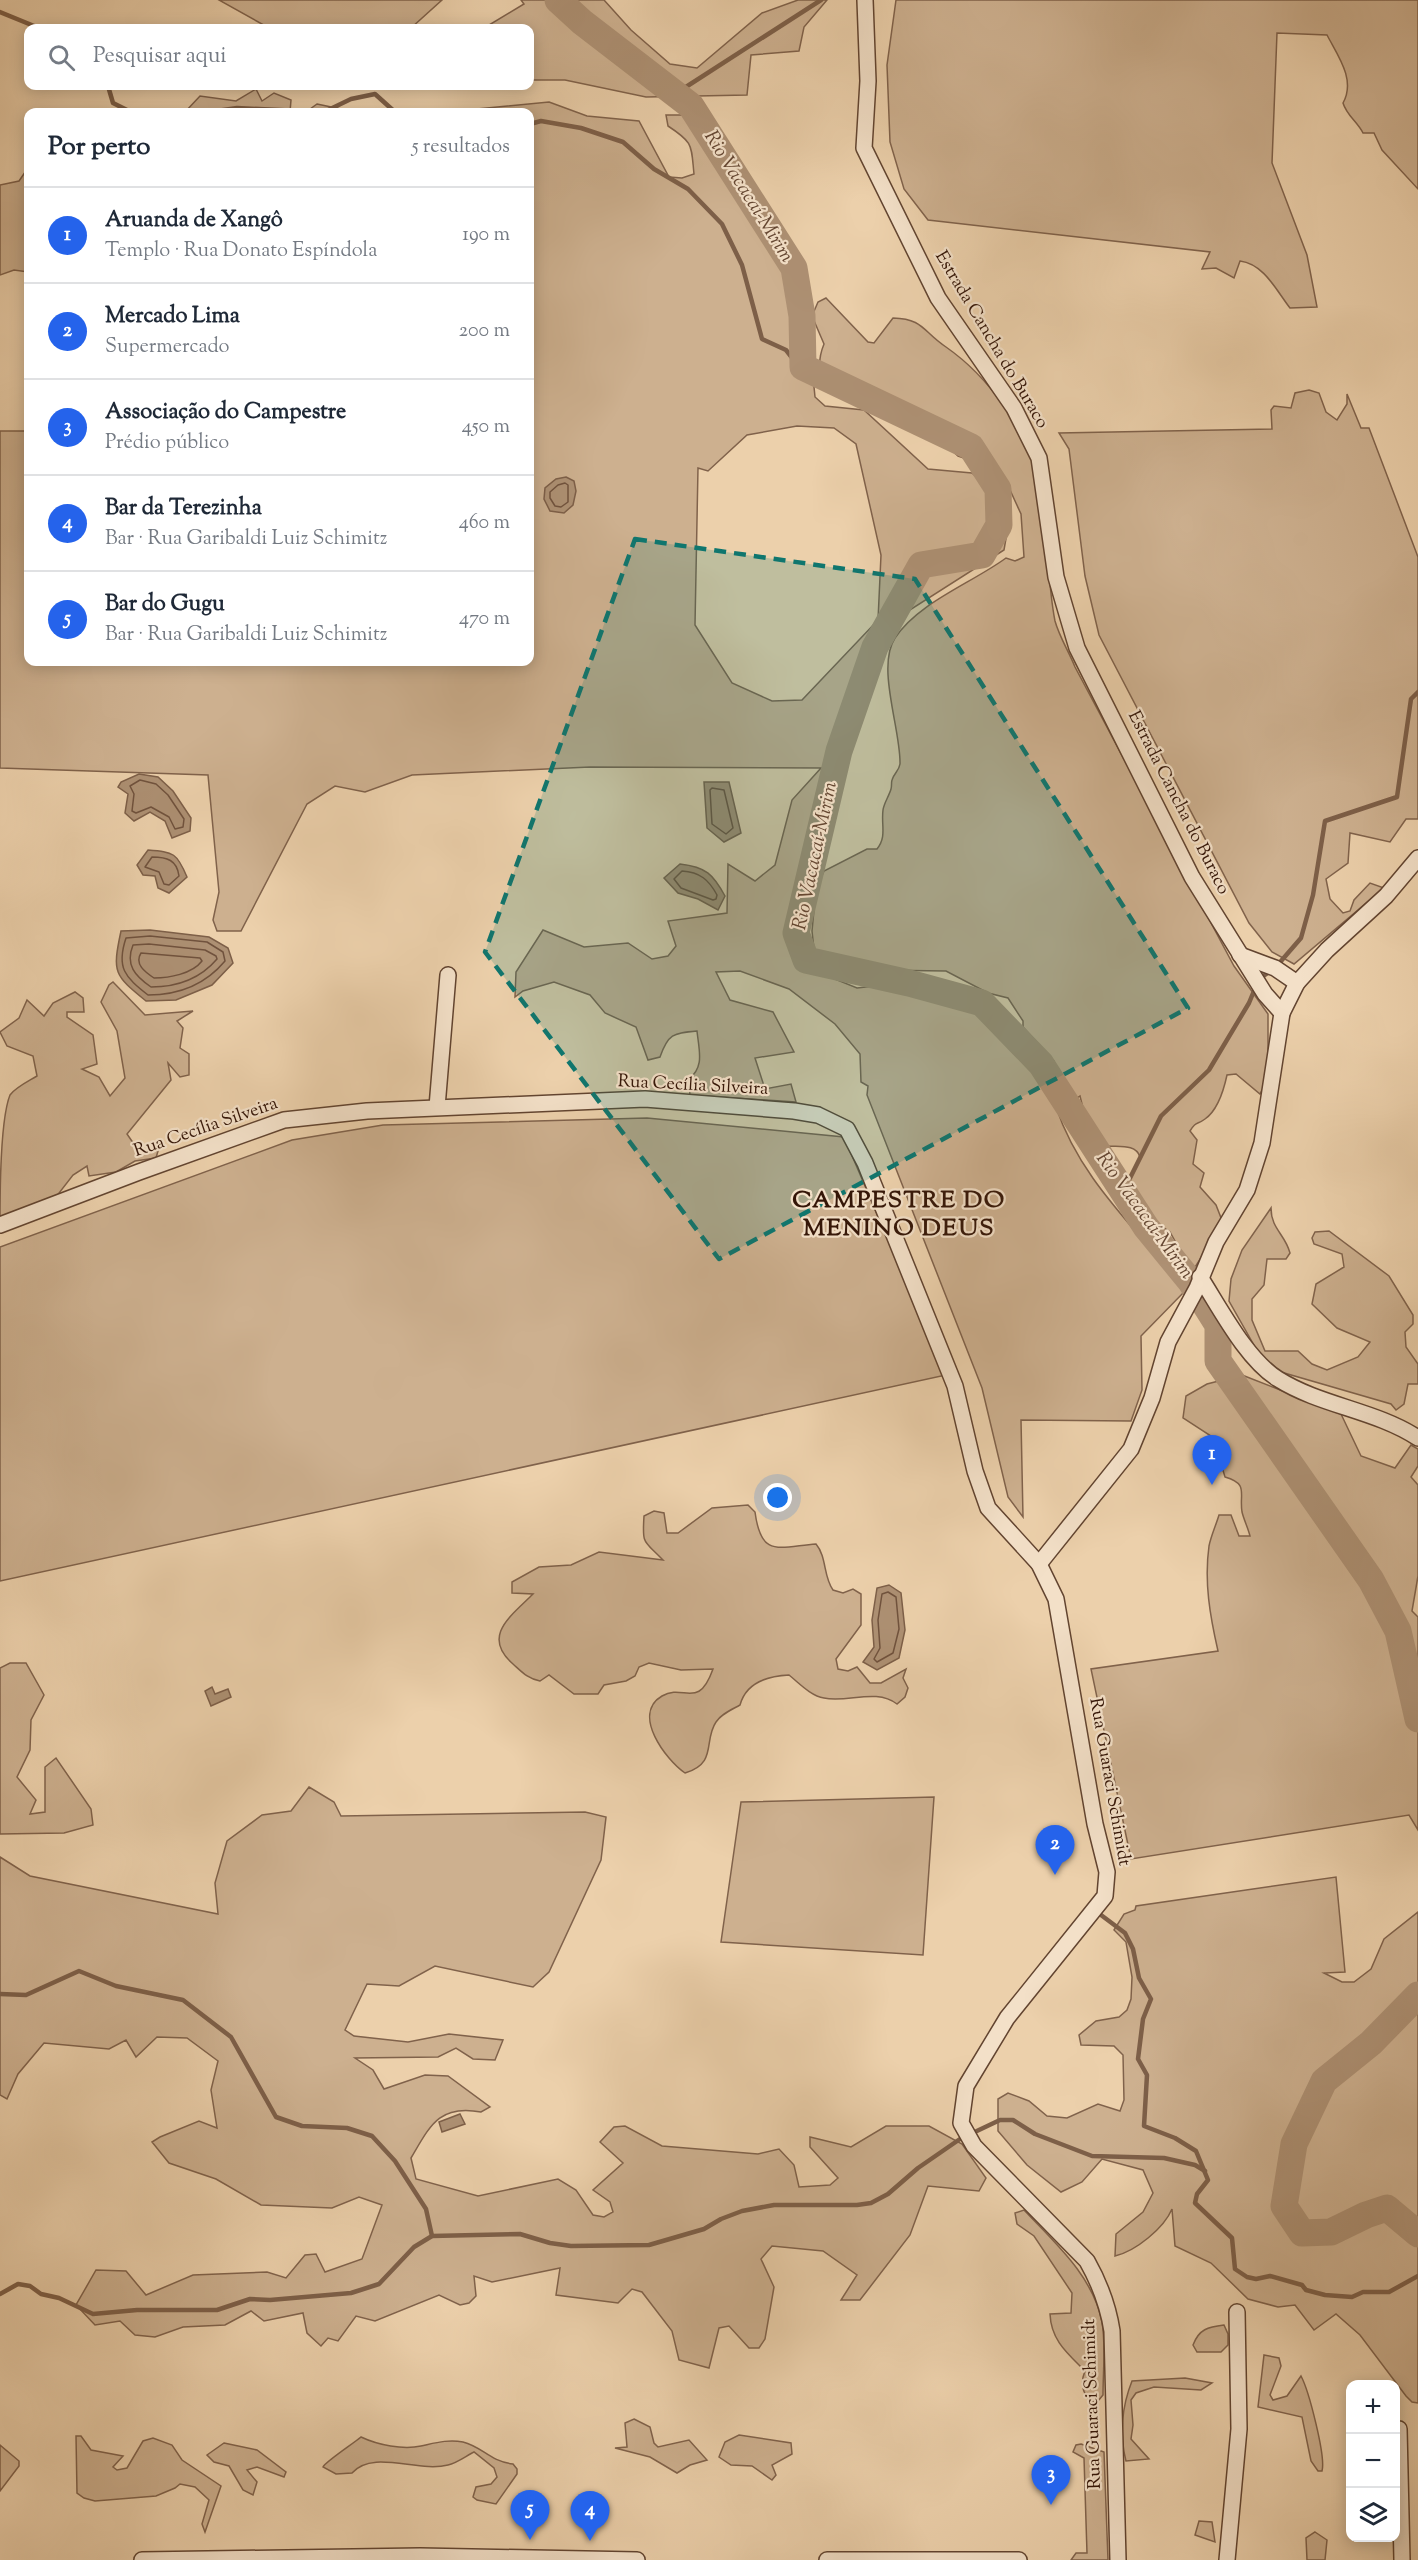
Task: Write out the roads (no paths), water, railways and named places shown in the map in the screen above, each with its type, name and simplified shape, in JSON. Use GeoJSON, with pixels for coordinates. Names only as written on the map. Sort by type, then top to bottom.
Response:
{"type":"FeatureCollection","features":[{"type":"Feature","properties":{"kind":"street","name":"Estrada Cancha do Buraco"},"geometry":{"type":"LineString","coordinates":[[865,0],[868,81],[864,148],[938,298],[1014,408],[1039,458],[1056,577],[1077,648],[1192,877],[1250,972],[1282,1013]]}},
{"type":"Feature","properties":{"kind":"street"},"geometry":{"type":"LineString","coordinates":[[1039,1564],[1131,1449],[1152,1398],[1168,1342],[1216,1242],[1247,1190],[1262,1143],[1282,1013],[1297,983],[1327,950],[1386,896],[1418,858]]}},
{"type":"Feature","properties":{"kind":"street"},"geometry":{"type":"LineString","coordinates":[[1240,955],[1275,968],[1297,983]]}},
{"type":"Feature","properties":{"kind":"street"},"geometry":{"type":"LineString","coordinates":[[437,1107],[448,975]]}},
{"type":"Feature","properties":{"kind":"street","name":"Rua Cecília Silveira"},"geometry":{"type":"LineString","coordinates":[[0,1225],[284,1120],[367,1111],[437,1107],[645,1100],[794,1111],[818,1115],[847,1129],[865,1163],[955,1386],[975,1471],[988,1508],[1039,1564]]}},
{"type":"Feature","properties":{"kind":"street"},"geometry":{"type":"LineString","coordinates":[[1198,1282],[1250,1353],[1277,1378],[1310,1394],[1379,1419],[1418,1438]]}},
{"type":"Feature","properties":{"kind":"street","name":"Rua Guaraci Schimidt"},"geometry":{"type":"LineString","coordinates":[[1039,1564],[1056,1599],[1095,1824],[1107,1872],[1105,1896],[1007,2018],[966,2086],[961,2122],[974,2146],[1087,2261],[1100,2284],[1109,2310],[1112,2331],[1118,2560]]}},
{"type":"Feature","properties":{"kind":"street"},"geometry":{"type":"LineString","coordinates":[[1227,2560],[1239,2429],[1237,2312]]}},
{"type":"Feature","properties":{"kind":"street"},"geometry":{"type":"LineString","coordinates":[[1399,2434],[1402,2560]]}},
{"type":"Feature","properties":{"kind":"street"},"geometry":{"type":"LineString","coordinates":[[142,2560],[420,2556],[637,2560]]}},
{"type":"Feature","properties":{"kind":"street"},"geometry":{"type":"LineString","coordinates":[[827,2560],[1019,2560]]}},
{"type":"Feature","properties":{"kind":"water"},"geometry":{"type":"Polygon","coordinates":[[[566,477],[574,481],[576,491],[573,505],[564,513],[550,511],[544,499],[545,488],[556,479],[566,477]]]}},
{"type":"Feature","properties":{"kind":"water"},"geometry":{"type":"Polygon","coordinates":[[[139,774],[158,777],[173,791],[191,818],[190,831],[172,838],[165,821],[150,812],[134,821],[125,813],[128,794],[118,787],[121,782],[139,774]]]}},
{"type":"Feature","properties":{"kind":"water"},"geometry":{"type":"Polygon","coordinates":[[[704,782],[729,782],[741,833],[724,842],[707,828],[704,782]]]}},
{"type":"Feature","properties":{"kind":"water"},"geometry":{"type":"Polygon","coordinates":[[[148,850],[174,855],[184,869],[187,877],[169,893],[158,888],[155,876],[143,875],[137,865],[148,850]]]}},
{"type":"Feature","properties":{"kind":"water"},"geometry":{"type":"Polygon","coordinates":[[[680,864],[696,867],[708,873],[717,882],[725,896],[718,910],[698,899],[678,893],[664,878],[680,864]]]}},
{"type":"Feature","properties":{"kind":"water"},"geometry":{"type":"Polygon","coordinates":[[[150,930],[209,937],[228,948],[233,963],[212,985],[176,1000],[146,1001],[127,985],[118,972],[117,956],[121,931],[150,930]]]}},
{"type":"Feature","properties":{"kind":"water"},"geometry":{"type":"Polygon","coordinates":[[[889,1585],[901,1593],[905,1630],[899,1658],[877,1670],[863,1662],[874,1647],[872,1620],[877,1588],[889,1585]]]}},
{"type":"Feature","properties":{"kind":"water"},"geometry":{"type":"Polygon","coordinates":[[[212,1687],[215,1694],[228,1689],[231,1697],[211,1706],[205,1691],[212,1687]]]}},
{"type":"Feature","properties":{"kind":"water"},"geometry":{"type":"Polygon","coordinates":[[[460,2114],[465,2124],[442,2132],[439,2122],[460,2114]]]}},
{"type":"Feature","properties":{"kind":"waterway","name":"Rio Vacacaí-Mirim"},"geometry":{"type":"LineString","coordinates":[[558,0],[582,22],[691,106],[794,268],[802,316],[803,367],[971,447],[998,489],[999,525],[982,555],[921,565],[875,647],[839,751],[796,933],[806,960],[909,983],[982,1003],[1041,1064],[1146,1227],[1191,1282],[1218,1325],[1218,1361],[1371,1580],[1398,1631],[1418,1719]]}},
{"type":"Feature","properties":{"kind":"waterway"},"geometry":{"type":"LineString","coordinates":[[675,94],[821,0]]}},
{"type":"Feature","properties":{"kind":"waterway"},"geometry":{"type":"LineString","coordinates":[[0,12],[29,24]]}},
{"type":"Feature","properties":{"kind":"waterway"},"geometry":{"type":"LineString","coordinates":[[109,90],[113,103],[123,108]]}},
{"type":"Feature","properties":{"kind":"waterway"},"geometry":{"type":"LineString","coordinates":[[332,108],[351,99],[375,94],[391,108]]}},
{"type":"Feature","properties":{"kind":"waterway"},"geometry":{"type":"LineString","coordinates":[[534,123],[541,121],[581,128],[623,142],[654,169],[688,189],[722,224],[742,265],[762,339],[786,350],[803,367]]}},
{"type":"Feature","properties":{"kind":"waterway"},"geometry":{"type":"LineString","coordinates":[[1259,979],[1275,968],[1301,938],[1313,895],[1325,821],[1397,797],[1411,699],[1418,692]]}},
{"type":"Feature","properties":{"kind":"waterway"},"geometry":{"type":"LineString","coordinates":[[1123,1192],[1161,1116],[1209,1070],[1249,1003],[1256,986]]}},
{"type":"Feature","properties":{"kind":"waterway"},"geometry":{"type":"LineString","coordinates":[[1097,1912],[1125,1933],[1133,1949],[1139,1978],[1151,1999],[1143,2019],[1138,2059],[1147,2075],[1144,2126],[1175,2138],[1196,2151],[1208,2180],[1197,2194],[1195,2203],[1232,2238],[1235,2269],[1247,2277],[1256,2279],[1270,2276],[1302,2285],[1306,2290],[1325,2295],[1352,2297],[1363,2292],[1389,2292],[1418,2276]]}},
{"type":"Feature","properties":{"kind":"waterway"},"geometry":{"type":"LineString","coordinates":[[0,1994],[26,1995],[79,1971],[116,1986],[183,2000],[231,2037],[276,2117],[302,2126],[347,2128],[372,2136],[395,2161],[426,2209],[432,2236]]}},
{"type":"Feature","properties":{"kind":"waterway","name":"Rio Vacacaí-Mirim"},"geometry":{"type":"LineString","coordinates":[[1418,1995],[1371,2043],[1324,2081],[1294,2144],[1284,2206],[1302,2233],[1331,2232],[1366,2215],[1387,2208],[1418,2234]]}},
{"type":"Feature","properties":{"kind":"waterway"},"geometry":{"type":"LineString","coordinates":[[0,2294],[18,2284],[30,2286],[41,2294],[59,2298],[93,2314],[137,2310],[217,2310],[250,2299],[270,2300],[351,2293],[379,2284],[414,2247],[432,2236],[520,2234],[550,2243],[571,2246],[649,2245],[704,2229],[742,2211],[774,2205],[871,2203],[888,2194],[918,2168],[960,2139],[1000,2120],[1013,2120],[1035,2134],[1092,2156],[1164,2158],[1195,2165],[1205,2171]]}},
{"type":"Feature","properties":{"kind":"place","name":"Aruanda de Xangô"},"geometry":{"type":"Point","coordinates":[1212,1485]}},
{"type":"Feature","properties":{"kind":"place","name":"Mercado Lima"},"geometry":{"type":"Point","coordinates":[1055,1875]}},
{"type":"Feature","properties":{"kind":"place","name":"Associação do Campestre"},"geometry":{"type":"Point","coordinates":[1051,2505]}},
{"type":"Feature","properties":{"kind":"place","name":"Bar do Gugu"},"geometry":{"type":"Point","coordinates":[530,2540]}},
{"type":"Feature","properties":{"kind":"place","name":"Bar da Terezinha"},"geometry":{"type":"Point","coordinates":[590,2541]}},
{"type":"Feature","properties":{"kind":"district","name":"CAMPESTRE DO MENINO DEUS"},"geometry":{"type":"Point","coordinates":[899,1215]}}]}
